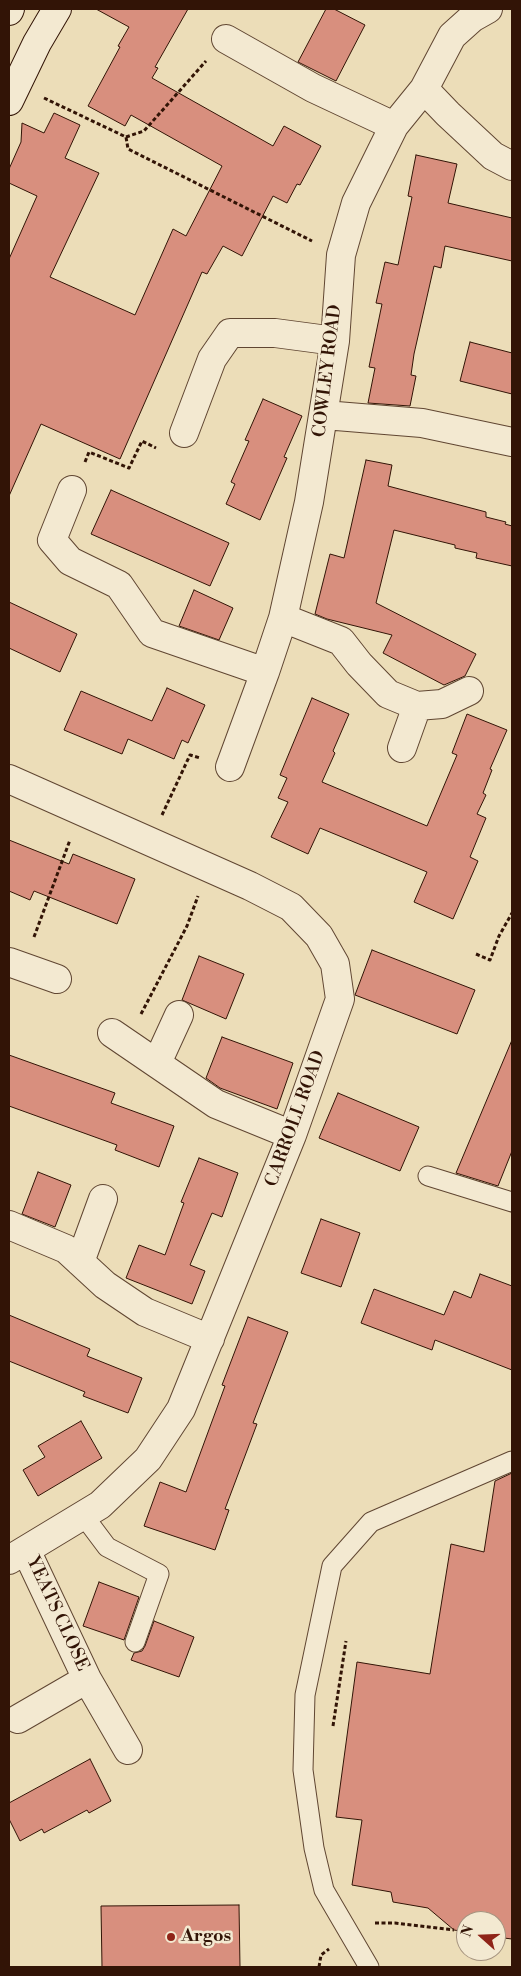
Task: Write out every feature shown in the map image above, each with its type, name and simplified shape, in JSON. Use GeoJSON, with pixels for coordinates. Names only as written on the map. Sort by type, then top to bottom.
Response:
{"type":"FeatureCollection","features":[{"type":"Feature","properties":{"kind":"street"},"geometry":{"type":"LineString","coordinates":[[13,93],[37,43],[57,9]]}},
{"type":"Feature","properties":{"kind":"street","name":"COWLEY ROAD"},"geometry":{"type":"LineString","coordinates":[[230,767],[283,618],[309,502],[335,341],[341,255],[356,202],[394,126],[424,89],[452,36],[472,18],[488,9]]}},
{"type":"Feature","properties":{"kind":"street"},"geometry":{"type":"LineString","coordinates":[[226,39],[313,88],[394,126]]}},
{"type":"Feature","properties":{"kind":"street"},"geometry":{"type":"LineString","coordinates":[[424,89],[493,156],[512,166]]}},
{"type":"Feature","properties":{"kind":"street"},"geometry":{"type":"LineString","coordinates":[[184,434],[212,359],[230,333],[275,333],[335,341]]}},
{"type":"Feature","properties":{"kind":"street"},"geometry":{"type":"LineString","coordinates":[[324,415],[422,423],[512,442]]}},
{"type":"Feature","properties":{"kind":"street"},"geometry":{"type":"LineString","coordinates":[[72,490],[52,540],[70,561],[119,585],[152,633],[265,672]]}},
{"type":"Feature","properties":{"kind":"street"},"geometry":{"type":"LineString","coordinates":[[283,618],[341,641],[359,664],[388,694],[417,706],[442,704],[469,691]]}},
{"type":"Feature","properties":{"kind":"street"},"geometry":{"type":"LineString","coordinates":[[402,748],[417,706]]}},
{"type":"Feature","properties":{"kind":"street","name":"CARROLL ROAD"},"geometry":{"type":"LineString","coordinates":[[9,779],[250,886],[291,908],[319,936],[336,964],[340,999],[292,1135],[181,1409],[148,1459],[100,1505],[18,1555]]}},
{"type":"Feature","properties":{"kind":"street"},"geometry":{"type":"LineString","coordinates":[[16,964],[57,979]]}},
{"type":"Feature","properties":{"kind":"street"},"geometry":{"type":"LineString","coordinates":[[157,1063],[179,1015]]}},
{"type":"Feature","properties":{"kind":"street"},"geometry":{"type":"LineString","coordinates":[[118,1037],[216,1104],[292,1135]]}},
{"type":"Feature","properties":{"kind":"street"},"geometry":{"type":"LineString","coordinates":[[80,1262],[104,1199]]}},
{"type":"Feature","properties":{"kind":"street"},"geometry":{"type":"LineString","coordinates":[[9,1224],[66,1249],[105,1285],[145,1312],[210,1339]]}},
{"type":"Feature","properties":{"kind":"street","name":"YEATS CLOSE"},"geometry":{"type":"LineString","coordinates":[[18,1555],[128,1750]]}},
{"type":"Feature","properties":{"kind":"street","name":"YEATS CLOSE"},"geometry":{"type":"LineString","coordinates":[[18,1719],[87,1679]]}},
{"type":"Feature","properties":{"kind":"lane"},"geometry":{"type":"LineString","coordinates":[[428,1176],[512,1202]]}},
{"type":"Feature","properties":{"kind":"lane"},"geometry":{"type":"LineString","coordinates":[[369,1967],[324,1890],[314,1848],[303,1770],[306,1695],[332,1566],[371,1522],[512,1461]]}},
{"type":"Feature","properties":{"kind":"lane"},"geometry":{"type":"LineString","coordinates":[[83,1515],[107,1547],[159,1574],[135,1642]]}},
{"type":"Feature","properties":{"kind":"path"},"geometry":{"type":"LineString","coordinates":[[13,93],[126,136],[144,131],[226,39]]}},
{"type":"Feature","properties":{"kind":"path"},"geometry":{"type":"LineString","coordinates":[[126,136],[128,149],[341,255]]}},
{"type":"Feature","properties":{"kind":"path"},"geometry":{"type":"LineString","coordinates":[[72,490],[89,452],[129,468],[142,441],[174,456],[184,434]]}},
{"type":"Feature","properties":{"kind":"path"},"geometry":{"type":"LineString","coordinates":[[150,842],[190,755],[230,767]]}},
{"type":"Feature","properties":{"kind":"path"},"geometry":{"type":"LineString","coordinates":[[16,964],[81,812]]}},
{"type":"Feature","properties":{"kind":"path"},"geometry":{"type":"LineString","coordinates":[[118,1037],[141,1014],[187,926],[198,898]]}},
{"type":"Feature","properties":{"kind":"path"},"geometry":{"type":"LineString","coordinates":[[476,954],[490,960],[499,936],[512,913]]}},
{"type":"Feature","properties":{"kind":"path"},"geometry":{"type":"LineString","coordinates":[[333,1729],[347,1633]]}},
{"type":"Feature","properties":{"kind":"building"},"geometry":{"type":"Polygon","coordinates":[[[96,9],[188,9],[155,67],[158,68],[152,78],[273,146],[284,126],[321,146],[300,185],[297,184],[287,203],[273,196],[242,256],[223,246],[207,274],[202,272],[120,459],[41,424],[9,496],[9,259],[37,196],[9,183],[9,169],[21,142],[22,123],[44,133],[54,113],[80,125],[65,158],[99,173],[50,277],[135,315],[173,229],[186,236],[222,166],[131,115],[125,126],[88,106],[129,27],[96,9]]]}},
{"type":"Feature","properties":{"kind":"building"},"geometry":{"type":"Polygon","coordinates":[[[326,9],[334,9],[365,25],[336,81],[298,62],[326,9]]]}},
{"type":"Feature","properties":{"kind":"building"},"geometry":{"type":"Polygon","coordinates":[[[416,155],[457,164],[448,203],[512,218],[512,261],[445,246],[441,268],[434,266],[414,354],[411,375],[416,376],[410,406],[368,403],[375,368],[369,367],[382,304],[376,303],[385,262],[398,265],[412,197],[408,196],[416,155]]]}},
{"type":"Feature","properties":{"kind":"building"},"geometry":{"type":"Polygon","coordinates":[[[470,342],[512,353],[512,394],[460,381],[470,342]]]}},
{"type":"Feature","properties":{"kind":"building"},"geometry":{"type":"Polygon","coordinates":[[[263,399],[302,416],[284,457],[287,458],[260,520],[226,504],[235,484],[231,482],[249,441],[245,440],[263,399]]]}},
{"type":"Feature","properties":{"kind":"building"},"geometry":{"type":"Polygon","coordinates":[[[366,460],[392,465],[388,486],[486,512],[486,517],[506,522],[505,524],[512,526],[512,566],[476,558],[477,553],[455,548],[455,545],[394,530],[376,603],[476,654],[465,676],[444,685],[383,653],[392,635],[327,619],[315,614],[330,554],[344,558],[366,460]]]}},
{"type":"Feature","properties":{"kind":"building"},"geometry":{"type":"Polygon","coordinates":[[[111,490],[229,543],[210,586],[91,534],[111,490]]]}},
{"type":"Feature","properties":{"kind":"building"},"geometry":{"type":"Polygon","coordinates":[[[194,590],[233,608],[219,640],[179,626],[194,590]]]}},
{"type":"Feature","properties":{"kind":"building"},"geometry":{"type":"Polygon","coordinates":[[[9,602],[77,634],[60,672],[9,648],[9,602]]]}},
{"type":"Feature","properties":{"kind":"building"},"geometry":{"type":"Polygon","coordinates":[[[167,688],[205,705],[188,743],[182,740],[174,759],[128,739],[122,754],[64,730],[81,691],[152,721],[167,688]]]}},
{"type":"Feature","properties":{"kind":"building"},"geometry":{"type":"Polygon","coordinates":[[[312,698],[349,714],[322,782],[427,826],[457,755],[452,753],[467,714],[507,730],[490,769],[492,770],[483,793],[486,795],[477,814],[486,818],[470,857],[478,861],[453,919],[414,902],[427,872],[320,828],[308,854],[271,837],[288,802],[278,798],[287,778],[280,775],[312,698]]]}},
{"type":"Feature","properties":{"kind":"building"},"geometry":{"type":"Polygon","coordinates":[[[9,840],[69,864],[73,854],[135,879],[117,924],[34,891],[30,900],[9,891],[9,840]]]}},
{"type":"Feature","properties":{"kind":"building"},"geometry":{"type":"Polygon","coordinates":[[[372,950],[475,990],[457,1034],[355,995],[372,950]]]}},
{"type":"Feature","properties":{"kind":"building"},"geometry":{"type":"Polygon","coordinates":[[[199,956],[244,974],[226,1019],[182,1000],[199,956]]]}},
{"type":"Feature","properties":{"kind":"building"},"geometry":{"type":"Polygon","coordinates":[[[222,1037],[293,1063],[277,1109],[220,1088],[206,1078],[222,1037]]]}},
{"type":"Feature","properties":{"kind":"building"},"geometry":{"type":"Polygon","coordinates":[[[512,1040],[512,1151],[498,1186],[456,1173],[512,1040]]]}},
{"type":"Feature","properties":{"kind":"building"},"geometry":{"type":"Polygon","coordinates":[[[9,1055],[115,1093],[111,1103],[174,1126],[159,1167],[115,1150],[117,1145],[9,1106],[9,1055]]]}},
{"type":"Feature","properties":{"kind":"building"},"geometry":{"type":"Polygon","coordinates":[[[338,1093],[419,1127],[400,1171],[319,1138],[338,1093]]]}},
{"type":"Feature","properties":{"kind":"building"},"geometry":{"type":"Polygon","coordinates":[[[199,1158],[238,1173],[222,1217],[212,1213],[190,1265],[205,1271],[192,1304],[126,1278],[139,1245],[165,1255],[184,1203],[181,1202],[199,1158]]]}},
{"type":"Feature","properties":{"kind":"building"},"geometry":{"type":"Polygon","coordinates":[[[38,1172],[71,1185],[55,1227],[22,1214],[38,1172]]]}},
{"type":"Feature","properties":{"kind":"building"},"geometry":{"type":"Polygon","coordinates":[[[321,1219],[360,1233],[341,1287],[301,1273],[321,1219]]]}},
{"type":"Feature","properties":{"kind":"building"},"geometry":{"type":"Polygon","coordinates":[[[480,1274],[512,1286],[512,1370],[435,1340],[432,1350],[361,1323],[374,1289],[444,1315],[454,1291],[471,1298],[480,1274]]]}},
{"type":"Feature","properties":{"kind":"building"},"geometry":{"type":"Polygon","coordinates":[[[9,1315],[90,1349],[87,1356],[142,1378],[128,1413],[83,1396],[85,1392],[9,1361],[9,1315]]]}},
{"type":"Feature","properties":{"kind":"building"},"geometry":{"type":"Polygon","coordinates":[[[248,1317],[288,1332],[253,1423],[257,1424],[225,1509],[229,1510],[215,1550],[144,1526],[160,1482],[186,1492],[225,1386],[222,1385],[248,1317]]]}},
{"type":"Feature","properties":{"kind":"building"},"geometry":{"type":"Polygon","coordinates":[[[81,1421],[102,1458],[38,1496],[23,1470],[45,1457],[38,1446],[81,1421]]]}},
{"type":"Feature","properties":{"kind":"building"},"geometry":{"type":"Polygon","coordinates":[[[512,1473],[512,1939],[506,1938],[506,1911],[456,1911],[456,1930],[454,1930],[428,1908],[393,1902],[391,1892],[352,1885],[362,1820],[336,1817],[357,1662],[430,1674],[451,1544],[484,1552],[495,1481],[512,1473]]]}},
{"type":"Feature","properties":{"kind":"building"},"geometry":{"type":"Polygon","coordinates":[[[99,1582],[139,1597],[124,1640],[83,1626],[99,1582]]]}},
{"type":"Feature","properties":{"kind":"building"},"geometry":{"type":"Polygon","coordinates":[[[154,1621],[194,1637],[179,1677],[131,1660],[134,1653],[142,1651],[145,1646],[154,1621]]]}},
{"type":"Feature","properties":{"kind":"building"},"geometry":{"type":"Polygon","coordinates":[[[90,1759],[111,1801],[89,1813],[87,1810],[44,1833],[42,1829],[20,1841],[9,1819],[9,1803],[90,1759]]]}},
{"type":"Feature","properties":{"kind":"building","name":"Argos"},"geometry":{"type":"Polygon","coordinates":[[[239,1905],[240,1967],[102,1967],[101,1906],[239,1905]]]}},
{"type":"Feature","properties":{"kind":"place","name":"Argos"},"geometry":{"type":"Point","coordinates":[171,1937]}}]}
